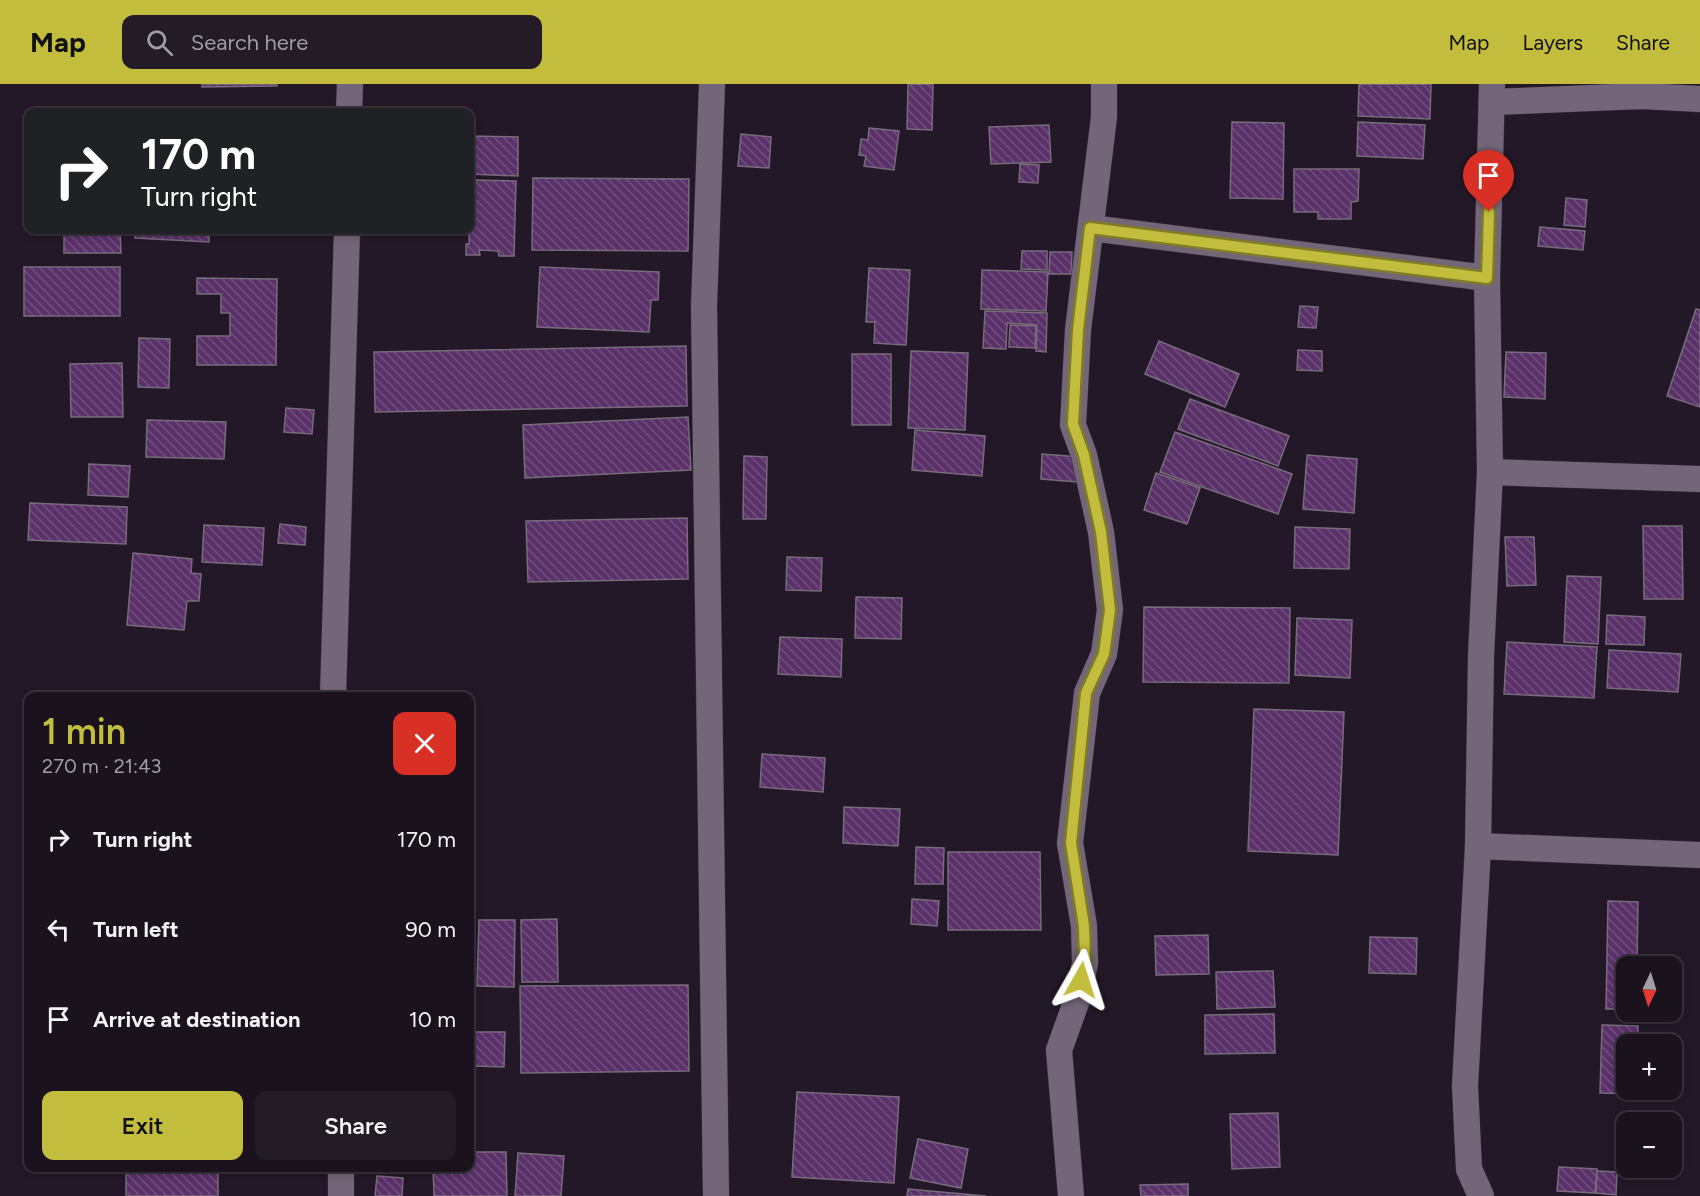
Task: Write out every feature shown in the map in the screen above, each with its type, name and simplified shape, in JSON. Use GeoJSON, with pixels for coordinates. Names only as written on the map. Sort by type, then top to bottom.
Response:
{"type":"FeatureCollection","features":[{"type":"Feature","properties":{"kind":"street"},"geometry":{"type":"LineString","coordinates":[[349,108],[350,84]]}},
{"type":"Feature","properties":{"kind":"street"},"geometry":{"type":"LineString","coordinates":[[712,84],[704,306],[716,1196]]}},
{"type":"Feature","properties":{"kind":"street"},"geometry":{"type":"LineString","coordinates":[[1071,1196],[1059,1050],[1078,996],[1085,963],[1084,926],[1071,843],[1086,693],[1104,654],[1110,610],[1101,532],[1084,455],[1073,424],[1078,330],[1104,117],[1104,84]]}},
{"type":"Feature","properties":{"kind":"street"},"geometry":{"type":"LineString","coordinates":[[1481,1196],[1469,1169],[1465,1086],[1478,846],[1481,656],[1490,472],[1487,278],[1492,93],[1700,99]]}},
{"type":"Feature","properties":{"kind":"street"},"geometry":{"type":"LineString","coordinates":[[1090,228],[1487,278]]}},
{"type":"Feature","properties":{"kind":"street"},"geometry":{"type":"LineString","coordinates":[[333,692],[347,234]]}},
{"type":"Feature","properties":{"kind":"street"},"geometry":{"type":"LineString","coordinates":[[1490,472],[1700,479]]}},
{"type":"Feature","properties":{"kind":"street"},"geometry":{"type":"LineString","coordinates":[[1478,846],[1700,855]]}},
{"type":"Feature","properties":{"kind":"street"},"geometry":{"type":"LineString","coordinates":[[340,1172],[341,1196]]}},
{"type":"Feature","properties":{"kind":"building"},"geometry":{"type":"Polygon","coordinates":[[[202,84],[277,84],[277,86],[202,87],[202,84]]]}},
{"type":"Feature","properties":{"kind":"building"},"geometry":{"type":"Polygon","coordinates":[[[908,84],[933,84],[932,130],[907,129],[908,84]]]}},
{"type":"Feature","properties":{"kind":"building"},"geometry":{"type":"Polygon","coordinates":[[[1359,84],[1431,84],[1430,119],[1358,116],[1359,84]]]}},
{"type":"Feature","properties":{"kind":"building"},"geometry":{"type":"Polygon","coordinates":[[[1232,122],[1284,123],[1283,199],[1230,198],[1232,122]]]}},
{"type":"Feature","properties":{"kind":"building"},"geometry":{"type":"Polygon","coordinates":[[[1358,122],[1425,125],[1423,159],[1357,156],[1358,122]]]}},
{"type":"Feature","properties":{"kind":"building"},"geometry":{"type":"Polygon","coordinates":[[[1049,125],[1051,162],[991,164],[989,127],[1049,125]]]}},
{"type":"Feature","properties":{"kind":"building"},"geometry":{"type":"Polygon","coordinates":[[[869,128],[899,131],[894,170],[864,166],[866,156],[859,155],[861,139],[868,140],[869,128]]]}},
{"type":"Feature","properties":{"kind":"building"},"geometry":{"type":"Polygon","coordinates":[[[741,134],[771,137],[769,168],[738,166],[741,134]]]}},
{"type":"Feature","properties":{"kind":"building"},"geometry":{"type":"Polygon","coordinates":[[[474,136],[518,137],[518,176],[474,174],[474,136]]]}},
{"type":"Feature","properties":{"kind":"building"},"geometry":{"type":"Polygon","coordinates":[[[1020,164],[1039,165],[1038,183],[1019,182],[1020,164]]]}},
{"type":"Feature","properties":{"kind":"building"},"geometry":{"type":"Polygon","coordinates":[[[1294,169],[1359,169],[1358,201],[1351,202],[1351,219],[1318,219],[1318,212],[1294,212],[1294,169]]]}},
{"type":"Feature","properties":{"kind":"building"},"geometry":{"type":"Polygon","coordinates":[[[533,178],[689,179],[688,251],[532,250],[533,178]]]}},
{"type":"Feature","properties":{"kind":"building"},"geometry":{"type":"Polygon","coordinates":[[[474,180],[516,181],[514,256],[499,256],[498,251],[479,250],[480,255],[466,255],[466,244],[469,244],[469,234],[474,234],[474,180]]]}},
{"type":"Feature","properties":{"kind":"building"},"geometry":{"type":"Polygon","coordinates":[[[1566,198],[1587,200],[1585,227],[1564,225],[1566,198]]]}},
{"type":"Feature","properties":{"kind":"building"},"geometry":{"type":"Polygon","coordinates":[[[1540,227],[1585,231],[1583,250],[1538,246],[1540,227]]]}},
{"type":"Feature","properties":{"kind":"building"},"geometry":{"type":"Polygon","coordinates":[[[64,234],[120,234],[121,253],[64,253],[64,234]]]}},
{"type":"Feature","properties":{"kind":"building"},"geometry":{"type":"Polygon","coordinates":[[[136,234],[209,234],[209,242],[135,238],[136,234]]]}},
{"type":"Feature","properties":{"kind":"building"},"geometry":{"type":"Polygon","coordinates":[[[1022,251],[1047,251],[1047,270],[1021,269],[1022,251]]]}},
{"type":"Feature","properties":{"kind":"building"},"geometry":{"type":"Polygon","coordinates":[[[1050,252],[1072,252],[1071,274],[1049,274],[1050,252]]]}},
{"type":"Feature","properties":{"kind":"building"},"geometry":{"type":"Polygon","coordinates":[[[24,267],[120,267],[120,316],[24,316],[24,267]]]}},
{"type":"Feature","properties":{"kind":"building"},"geometry":{"type":"Polygon","coordinates":[[[540,267],[659,272],[658,300],[651,300],[649,332],[537,327],[540,267]]]}},
{"type":"Feature","properties":{"kind":"building"},"geometry":{"type":"Polygon","coordinates":[[[869,268],[910,270],[906,345],[874,343],[875,322],[866,322],[869,268]]]}},
{"type":"Feature","properties":{"kind":"building"},"geometry":{"type":"Polygon","coordinates":[[[982,270],[1048,272],[1046,311],[981,309],[982,270]]]}},
{"type":"Feature","properties":{"kind":"building"},"geometry":{"type":"Polygon","coordinates":[[[197,278],[277,279],[276,365],[197,365],[197,336],[230,336],[230,313],[221,313],[221,294],[197,294],[197,278]]]}},
{"type":"Feature","properties":{"kind":"building"},"geometry":{"type":"Polygon","coordinates":[[[1300,306],[1318,307],[1316,328],[1298,327],[1300,306]]]}},
{"type":"Feature","properties":{"kind":"building"},"geometry":{"type":"Polygon","coordinates":[[[1696,309],[1700,310],[1700,407],[1667,396],[1696,309]]]}},
{"type":"Feature","properties":{"kind":"building"},"geometry":{"type":"Polygon","coordinates":[[[985,311],[1047,313],[1046,352],[1036,351],[1037,325],[1007,323],[1006,349],[983,348],[985,311]]]}},
{"type":"Feature","properties":{"kind":"building"},"geometry":{"type":"Polygon","coordinates":[[[1010,325],[1036,326],[1035,348],[1009,347],[1010,325]]]}},
{"type":"Feature","properties":{"kind":"building"},"geometry":{"type":"Polygon","coordinates":[[[139,338],[170,339],[169,388],[138,387],[139,338]]]}},
{"type":"Feature","properties":{"kind":"building"},"geometry":{"type":"Polygon","coordinates":[[[1159,341],[1239,374],[1225,407],[1145,374],[1159,341]]]}},
{"type":"Feature","properties":{"kind":"building"},"geometry":{"type":"Polygon","coordinates":[[[686,346],[687,406],[375,412],[374,352],[686,346]]]}},
{"type":"Feature","properties":{"kind":"building"},"geometry":{"type":"Polygon","coordinates":[[[1298,350],[1322,351],[1322,371],[1297,370],[1298,350]]]}},
{"type":"Feature","properties":{"kind":"building"},"geometry":{"type":"Polygon","coordinates":[[[911,351],[968,353],[965,430],[908,428],[911,351]]]}},
{"type":"Feature","properties":{"kind":"building"},"geometry":{"type":"Polygon","coordinates":[[[1506,352],[1546,353],[1545,399],[1504,397],[1506,352]]]}},
{"type":"Feature","properties":{"kind":"building"},"geometry":{"type":"Polygon","coordinates":[[[852,354],[891,354],[891,425],[852,425],[852,354]]]}},
{"type":"Feature","properties":{"kind":"building"},"geometry":{"type":"Polygon","coordinates":[[[122,363],[123,417],[71,417],[70,364],[122,363]]]}},
{"type":"Feature","properties":{"kind":"building"},"geometry":{"type":"Polygon","coordinates":[[[1190,399],[1289,436],[1278,466],[1178,429],[1190,399]]]}},
{"type":"Feature","properties":{"kind":"building"},"geometry":{"type":"Polygon","coordinates":[[[286,408],[314,410],[312,434],[284,432],[286,408]]]}},
{"type":"Feature","properties":{"kind":"building"},"geometry":{"type":"Polygon","coordinates":[[[688,417],[691,470],[525,478],[523,425],[688,417]]]}},
{"type":"Feature","properties":{"kind":"building"},"geometry":{"type":"Polygon","coordinates":[[[147,420],[226,422],[224,459],[146,457],[147,420]]]}},
{"type":"Feature","properties":{"kind":"building"},"geometry":{"type":"Polygon","coordinates":[[[915,430],[985,436],[982,476],[912,470],[915,430]]]}},
{"type":"Feature","properties":{"kind":"building"},"geometry":{"type":"Polygon","coordinates":[[[1175,432],[1292,474],[1278,514],[1160,472],[1175,432]]]}},
{"type":"Feature","properties":{"kind":"building"},"geometry":{"type":"Polygon","coordinates":[[[1042,454],[1079,457],[1077,482],[1041,479],[1042,454]]]}},
{"type":"Feature","properties":{"kind":"building"},"geometry":{"type":"Polygon","coordinates":[[[1307,455],[1357,459],[1354,513],[1303,509],[1307,455]]]}},
{"type":"Feature","properties":{"kind":"building"},"geometry":{"type":"Polygon","coordinates":[[[744,456],[767,457],[766,519],[743,519],[744,456]]]}},
{"type":"Feature","properties":{"kind":"building"},"geometry":{"type":"Polygon","coordinates":[[[89,464],[130,466],[128,497],[88,495],[89,464]]]}},
{"type":"Feature","properties":{"kind":"building"},"geometry":{"type":"Polygon","coordinates":[[[1156,473],[1200,488],[1187,524],[1144,510],[1156,473]]]}},
{"type":"Feature","properties":{"kind":"building"},"geometry":{"type":"Polygon","coordinates":[[[30,503],[127,507],[126,544],[28,540],[30,503]]]}},
{"type":"Feature","properties":{"kind":"building"},"geometry":{"type":"Polygon","coordinates":[[[687,518],[688,579],[528,582],[526,521],[687,518]]]}},
{"type":"Feature","properties":{"kind":"building"},"geometry":{"type":"Polygon","coordinates":[[[280,524],[306,527],[305,545],[278,543],[280,524]]]}},
{"type":"Feature","properties":{"kind":"building"},"geometry":{"type":"Polygon","coordinates":[[[204,525],[264,528],[262,565],[202,562],[204,525]]]}},
{"type":"Feature","properties":{"kind":"building"},"geometry":{"type":"Polygon","coordinates":[[[1643,526],[1682,526],[1683,599],[1644,599],[1643,526]]]}},
{"type":"Feature","properties":{"kind":"building"},"geometry":{"type":"Polygon","coordinates":[[[1295,527],[1350,529],[1349,569],[1294,568],[1295,527]]]}},
{"type":"Feature","properties":{"kind":"building"},"geometry":{"type":"Polygon","coordinates":[[[1505,537],[1534,537],[1536,585],[1507,586],[1505,537]]]}},
{"type":"Feature","properties":{"kind":"building"},"geometry":{"type":"Polygon","coordinates":[[[133,553],[192,559],[191,573],[201,574],[199,601],[187,601],[184,630],[127,625],[133,553]]]}},
{"type":"Feature","properties":{"kind":"building"},"geometry":{"type":"Polygon","coordinates":[[[787,557],[822,558],[821,591],[786,590],[787,557]]]}},
{"type":"Feature","properties":{"kind":"building"},"geometry":{"type":"Polygon","coordinates":[[[1567,576],[1601,577],[1598,644],[1564,642],[1567,576]]]}},
{"type":"Feature","properties":{"kind":"building"},"geometry":{"type":"Polygon","coordinates":[[[856,597],[902,598],[901,639],[855,638],[856,597]]]}},
{"type":"Feature","properties":{"kind":"building"},"geometry":{"type":"Polygon","coordinates":[[[1144,607],[1290,608],[1289,683],[1143,682],[1144,607]]]}},
{"type":"Feature","properties":{"kind":"building"},"geometry":{"type":"Polygon","coordinates":[[[1607,615],[1645,617],[1644,645],[1606,644],[1607,615]]]}},
{"type":"Feature","properties":{"kind":"building"},"geometry":{"type":"Polygon","coordinates":[[[1297,618],[1352,620],[1350,678],[1295,675],[1297,618]]]}},
{"type":"Feature","properties":{"kind":"building"},"geometry":{"type":"Polygon","coordinates":[[[780,637],[842,639],[841,677],[778,674],[780,637]]]}},
{"type":"Feature","properties":{"kind":"building"},"geometry":{"type":"Polygon","coordinates":[[[1507,642],[1597,647],[1594,698],[1504,694],[1507,642]]]}},
{"type":"Feature","properties":{"kind":"building"},"geometry":{"type":"Polygon","coordinates":[[[1609,650],[1681,654],[1678,692],[1607,688],[1609,650]]]}},
{"type":"Feature","properties":{"kind":"building"},"geometry":{"type":"Polygon","coordinates":[[[1254,709],[1344,712],[1338,855],[1248,851],[1254,709]]]}},
{"type":"Feature","properties":{"kind":"building"},"geometry":{"type":"Polygon","coordinates":[[[762,754],[825,758],[823,792],[760,787],[762,754]]]}},
{"type":"Feature","properties":{"kind":"building"},"geometry":{"type":"Polygon","coordinates":[[[844,807],[900,809],[898,846],[843,843],[844,807]]]}},
{"type":"Feature","properties":{"kind":"building"},"geometry":{"type":"Polygon","coordinates":[[[916,847],[944,848],[943,884],[915,884],[916,847]]]}},
{"type":"Feature","properties":{"kind":"building"},"geometry":{"type":"Polygon","coordinates":[[[948,852],[1040,852],[1041,930],[948,930],[948,852]]]}},
{"type":"Feature","properties":{"kind":"building"},"geometry":{"type":"Polygon","coordinates":[[[912,899],[939,901],[937,926],[911,924],[912,899]]]}},
{"type":"Feature","properties":{"kind":"building"},"geometry":{"type":"Polygon","coordinates":[[[1608,901],[1638,902],[1637,956],[1616,956],[1616,1009],[1606,1009],[1608,901]]]}},
{"type":"Feature","properties":{"kind":"building"},"geometry":{"type":"Polygon","coordinates":[[[557,919],[558,982],[522,982],[521,920],[557,919]]]}},
{"type":"Feature","properties":{"kind":"building"},"geometry":{"type":"Polygon","coordinates":[[[479,920],[515,920],[514,987],[477,986],[479,920]]]}},
{"type":"Feature","properties":{"kind":"building"},"geometry":{"type":"Polygon","coordinates":[[[1208,935],[1209,974],[1156,975],[1155,936],[1208,935]]]}},
{"type":"Feature","properties":{"kind":"building"},"geometry":{"type":"Polygon","coordinates":[[[1370,937],[1417,938],[1416,974],[1369,973],[1370,937]]]}},
{"type":"Feature","properties":{"kind":"building"},"geometry":{"type":"Polygon","coordinates":[[[1273,971],[1275,1007],[1217,1009],[1216,972],[1273,971]]]}},
{"type":"Feature","properties":{"kind":"building"},"geometry":{"type":"Polygon","coordinates":[[[688,985],[689,1071],[521,1073],[520,986],[688,985]]]}},
{"type":"Feature","properties":{"kind":"building"},"geometry":{"type":"Polygon","coordinates":[[[1274,1014],[1275,1053],[1205,1054],[1205,1015],[1274,1014]]]}},
{"type":"Feature","properties":{"kind":"building"},"geometry":{"type":"Polygon","coordinates":[[[1602,1025],[1638,1026],[1638,1034],[1616,1034],[1616,1093],[1600,1093],[1602,1025]]]}},
{"type":"Feature","properties":{"kind":"building"},"geometry":{"type":"Polygon","coordinates":[[[475,1032],[505,1032],[504,1067],[474,1066],[475,1032]]]}},
{"type":"Feature","properties":{"kind":"building"},"geometry":{"type":"Polygon","coordinates":[[[797,1092],[899,1097],[894,1183],[792,1177],[797,1092]]]}},
{"type":"Feature","properties":{"kind":"building"},"geometry":{"type":"Polygon","coordinates":[[[1278,1113],[1280,1167],[1232,1169],[1230,1114],[1278,1113]]]}},
{"type":"Feature","properties":{"kind":"building"},"geometry":{"type":"Polygon","coordinates":[[[918,1139],[968,1149],[961,1188],[910,1178],[918,1139]]]}},
{"type":"Feature","properties":{"kind":"building"},"geometry":{"type":"Polygon","coordinates":[[[474,1152],[506,1152],[507,1196],[434,1196],[433,1172],[474,1172],[474,1152]]]}},
{"type":"Feature","properties":{"kind":"building"},"geometry":{"type":"Polygon","coordinates":[[[518,1153],[564,1156],[561,1196],[515,1196],[518,1153]]]}},
{"type":"Feature","properties":{"kind":"building"},"geometry":{"type":"Polygon","coordinates":[[[1559,1167],[1597,1169],[1595,1193],[1557,1191],[1559,1167]]]}},
{"type":"Feature","properties":{"kind":"building"},"geometry":{"type":"Polygon","coordinates":[[[1597,1171],[1616,1172],[1616,1195],[1596,1193],[1597,1171]]]}},
{"type":"Feature","properties":{"kind":"building"},"geometry":{"type":"Polygon","coordinates":[[[126,1172],[218,1172],[218,1196],[126,1196],[126,1172]]]}},
{"type":"Feature","properties":{"kind":"building"},"geometry":{"type":"Polygon","coordinates":[[[377,1176],[403,1178],[402,1196],[375,1196],[377,1176]]]}},
{"type":"Feature","properties":{"kind":"building"},"geometry":{"type":"Polygon","coordinates":[[[1188,1184],[1188,1196],[1141,1196],[1140,1185],[1188,1184]]]}},
{"type":"Feature","properties":{"kind":"building"},"geometry":{"type":"Polygon","coordinates":[[[908,1189],[986,1196],[907,1196],[908,1189]]]}},
{"type":"Feature","properties":{"kind":"route"},"geometry":{"type":"LineString","coordinates":[[1081,980],[1085,963],[1084,926],[1071,843],[1082,754],[1086,693],[1104,654],[1110,610],[1101,532],[1084,455],[1073,424],[1078,330],[1090,228],[1487,278],[1489,212]]}}]}
